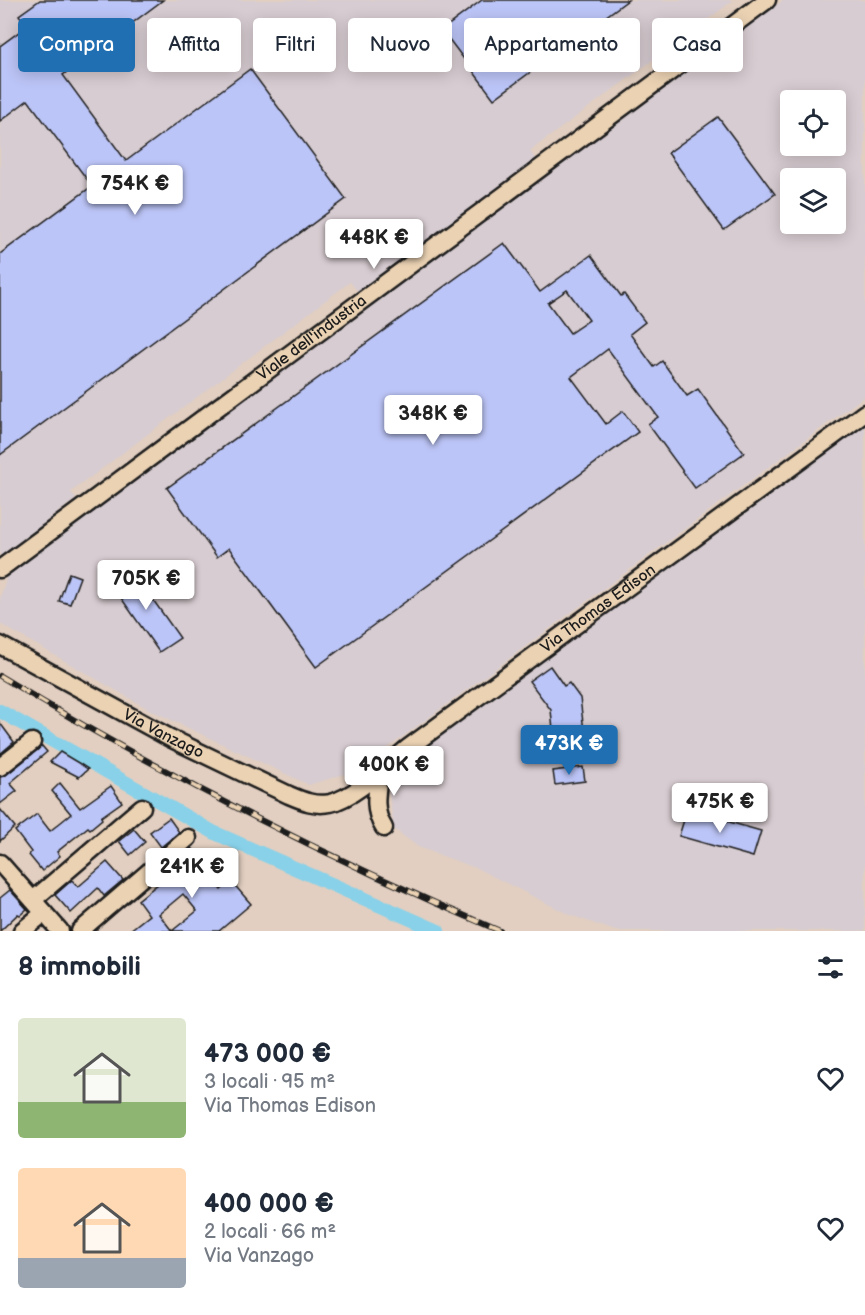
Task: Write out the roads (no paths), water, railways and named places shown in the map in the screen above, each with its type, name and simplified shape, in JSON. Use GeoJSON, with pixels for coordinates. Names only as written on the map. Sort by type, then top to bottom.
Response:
{"type":"FeatureCollection","features":[{"type":"Feature","properties":{"kind":"street","name":"Viale dell'industria"},"geometry":{"type":"LineString","coordinates":[[0,569],[767,0]]}},
{"type":"Feature","properties":{"kind":"street","name":"Via Thomas Edison"},"geometry":{"type":"LineString","coordinates":[[333,802],[354,791],[408,748],[865,413]]}},
{"type":"Feature","properties":{"kind":"street","name":"Via Vanzago"},"geometry":{"type":"LineString","coordinates":[[0,645],[170,738],[278,790],[306,802],[333,802]]}},
{"type":"Feature","properties":{"kind":"street"},"geometry":{"type":"LineString","coordinates":[[0,767],[32,742]]}},
{"type":"Feature","properties":{"kind":"street"},"geometry":{"type":"LineString","coordinates":[[380,771],[375,805],[378,820],[384,828]]}},
{"type":"Feature","properties":{"kind":"street"},"geometry":{"type":"LineString","coordinates":[[33,900],[142,807]]}},
{"type":"Feature","properties":{"kind":"street"},"geometry":{"type":"LineString","coordinates":[[80,931],[188,838]]}},
{"type":"Feature","properties":{"kind":"street"},"geometry":{"type":"LineString","coordinates":[[0,863],[60,931]]}},
{"type":"Feature","properties":{"kind":"street"},"geometry":{"type":"LineString","coordinates":[[22,931],[44,913]]}},
{"type":"Feature","properties":{"kind":"waterway"},"geometry":{"type":"LineString","coordinates":[[0,711],[215,833],[438,931]]}},
{"type":"Feature","properties":{"kind":"railway"},"geometry":{"type":"LineString","coordinates":[[0,676],[121,746],[246,813],[372,874],[500,931]]}}]}
